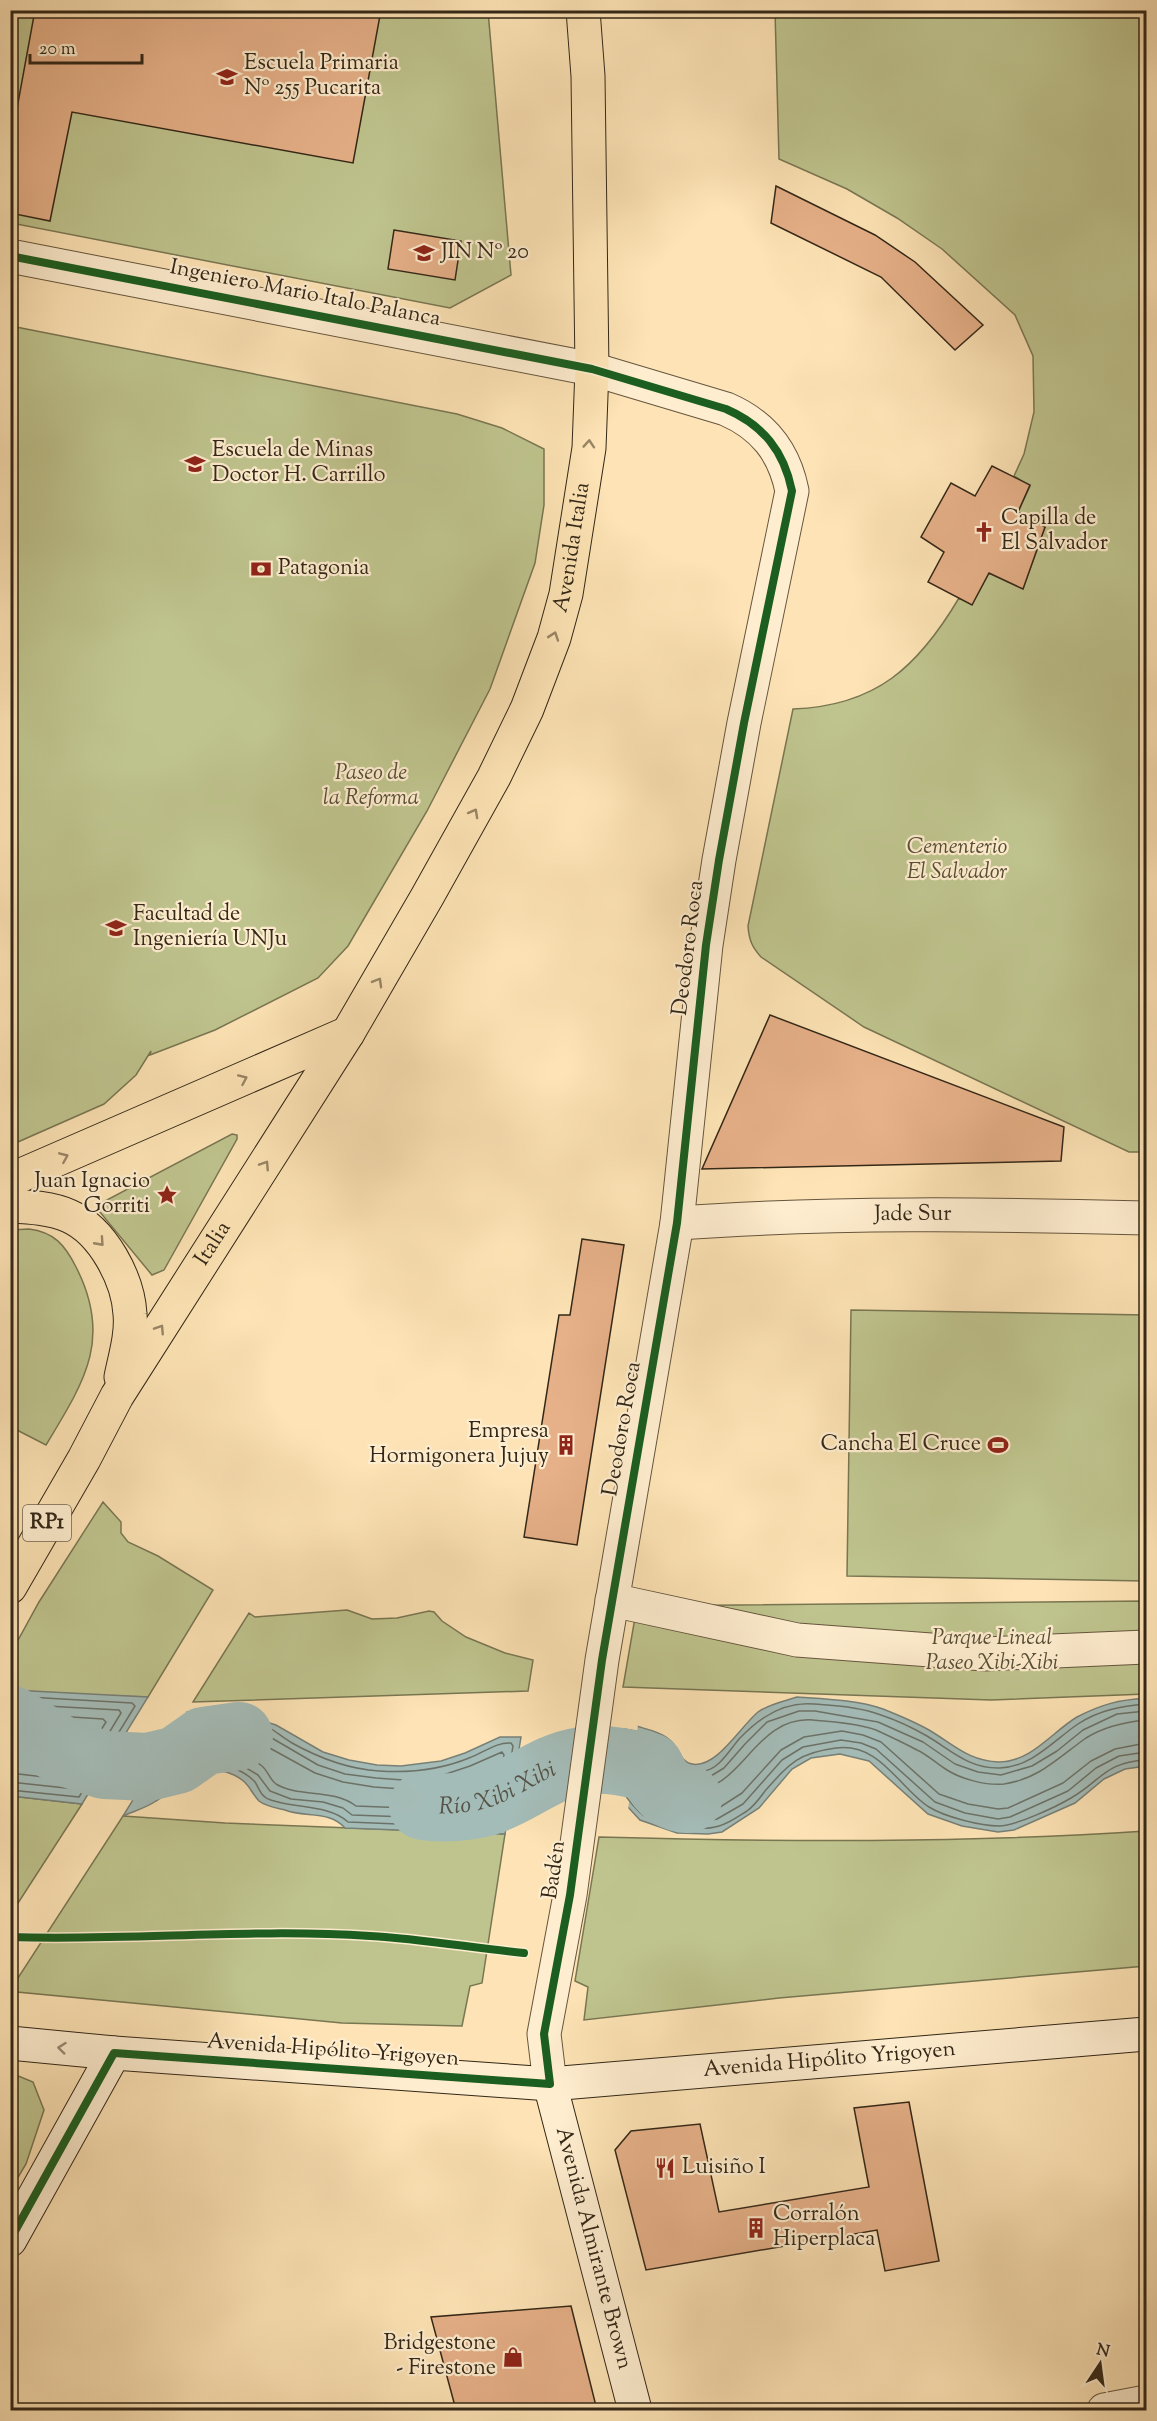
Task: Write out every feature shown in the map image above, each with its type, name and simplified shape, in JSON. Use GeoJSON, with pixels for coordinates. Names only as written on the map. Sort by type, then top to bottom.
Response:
{"type":"FeatureCollection","features":[{"type":"Feature","properties":{"kind":"main road","name":"Avenida Italia"},"geometry":{"type":"LineString","coordinates":[[348,1033],[494,777],[527,709],[554,638],[566,594],[589,448],[592,369],[588,76],[583,10]]}},
{"type":"Feature","properties":{"kind":"main road"},"geometry":{"type":"LineString","coordinates":[[10,1180],[348,1033]]}},
{"type":"Feature","properties":{"kind":"main road","name":"Italia"},"geometry":{"type":"LineString","coordinates":[[10,1587],[84,1459],[117,1396],[348,1033]]}},
{"type":"Feature","properties":{"kind":"main road"},"geometry":{"type":"LineString","coordinates":[[10,1206],[51,1210],[72,1217],[86,1228],[111,1256],[124,1282],[130,1316],[128,1345],[117,1396]]}},
{"type":"Feature","properties":{"kind":"street","name":"Ingeniero Mario Italo Palanca"},"geometry":{"type":"LineString","coordinates":[[10,256],[592,369]]}},
{"type":"Feature","properties":{"kind":"street","name":"Deodoro Roca"},"geometry":{"type":"LineString","coordinates":[[592,369],[726,409],[741,416],[758,428],[780,454],[788,471],[792,491],[718,860],[706,945],[677,1223],[602,1660]]}},
{"type":"Feature","properties":{"kind":"street","name":"Jade Sur"},"geometry":{"type":"LineString","coordinates":[[677,1223],[759,1217],[899,1215],[1146,1218]]}},
{"type":"Feature","properties":{"kind":"street"},"geometry":{"type":"LineString","coordinates":[[612,1600],[797,1640],[984,1654],[1146,1647]]}},
{"type":"Feature","properties":{"kind":"street","name":"Badén"},"geometry":{"type":"LineString","coordinates":[[550,2084],[544,2034],[570,1895],[602,1660]]}},
{"type":"Feature","properties":{"kind":"street","name":"Avenida Hipólito Yrigoyen"},"geometry":{"type":"LineString","coordinates":[[10,2043],[114,2053],[550,2084],[1146,2034]]}},
{"type":"Feature","properties":{"kind":"street"},"geometry":{"type":"LineString","coordinates":[[10,2240],[114,2053]]}},
{"type":"Feature","properties":{"kind":"street","name":"Avenida Almirante Brown"},"geometry":{"type":"LineString","coordinates":[[550,2084],[636,2410]]}},
{"type":"Feature","properties":{"kind":"street"},"geometry":{"type":"LineString","coordinates":[[1104,2410],[1146,2402]]}},
{"type":"Feature","properties":{"kind":"green space"},"geometry":{"type":"Polygon","coordinates":[[[10,11],[488,11],[511,275],[450,308],[11,223],[10,11]]]}},
{"type":"Feature","properties":{"kind":"green space","name":"Cementerio El Salvador"},"geometry":{"type":"Polygon","coordinates":[[[775,11],[1146,11],[1146,1152],[1129,1152],[864,1027],[761,957],[750,939],[748,926],[793,709],[848,700],[871,691],[892,678],[927,644],[959,598],[972,604],[989,573],[1023,589],[1045,527],[1018,512],[1030,486],[1014,476],[1024,454],[1034,412],[1033,356],[1015,315],[942,249],[897,218],[847,189],[779,159],[775,11]]]}},
{"type":"Feature","properties":{"kind":"green space","name":"Paseo de la Reforma"},"geometry":{"type":"Polygon","coordinates":[[[11,326],[457,414],[502,428],[544,449],[544,505],[535,563],[490,689],[427,811],[348,946],[318,978],[215,1030],[150,1055],[151,1051],[136,1075],[104,1104],[11,1145],[11,326]]]}},
{"type":"Feature","properties":{"kind":"green space"},"geometry":{"type":"Polygon","coordinates":[[[232,1134],[237,1135],[237,1139],[164,1270],[152,1275],[99,1211],[103,1202],[232,1134]]]}},
{"type":"Feature","properties":{"kind":"green space"},"geometry":{"type":"Polygon","coordinates":[[[29,1229],[52,1237],[68,1252],[87,1293],[92,1316],[93,1338],[82,1380],[46,1445],[11,1427],[11,1230],[29,1229]]]}},
{"type":"Feature","properties":{"kind":"green space","name":"Cancha El Cruce"},"geometry":{"type":"Polygon","coordinates":[[[851,1310],[1146,1315],[1146,1581],[847,1576],[851,1310]]]}},
{"type":"Feature","properties":{"kind":"green space"},"geometry":{"type":"Polygon","coordinates":[[[103,1502],[121,1522],[121,1533],[128,1542],[158,1556],[213,1590],[148,1697],[11,1690],[11,1653],[39,1602],[103,1502]]]}},
{"type":"Feature","properties":{"kind":"green space","name":"Parque Lineal Paseo Xibi-Xibi"},"geometry":{"type":"Polygon","coordinates":[[[1146,1601],[1146,1694],[991,1700],[623,1687],[637,1606],[1146,1601]]]}},
{"type":"Feature","properties":{"kind":"green space"},"geometry":{"type":"Polygon","coordinates":[[[347,1610],[372,1619],[397,1618],[434,1612],[442,1621],[466,1637],[505,1653],[533,1660],[528,1691],[193,1702],[249,1613],[255,1617],[347,1610]]]}},
{"type":"Feature","properties":{"kind":"green space"},"geometry":{"type":"Polygon","coordinates":[[[11,1796],[82,1804],[11,1914],[11,1796]]]}},
{"type":"Feature","properties":{"kind":"green space"},"geometry":{"type":"Polygon","coordinates":[[[123,1816],[225,1823],[505,1834],[482,1983],[470,1986],[462,2026],[342,2023],[17,1992],[14,1984],[123,1816]]]}},
{"type":"Feature","properties":{"kind":"green space"},"geometry":{"type":"Polygon","coordinates":[[[1146,1831],[1146,1966],[779,1998],[584,2020],[588,1987],[575,1981],[599,1837],[873,1840],[1009,1838],[1146,1831]]]}},
{"type":"Feature","properties":{"kind":"green space"},"geometry":{"type":"Polygon","coordinates":[[[11,2073],[33,2082],[44,2110],[26,2164],[11,2189],[11,2073]]]}},
{"type":"Feature","properties":{"kind":"water"},"geometry":{"type":"Polygon","coordinates":[[[11,1690],[148,1697],[82,1804],[11,1796],[11,1690]]]}},
{"type":"Feature","properties":{"kind":"water"},"geometry":{"type":"Polygon","coordinates":[[[797,1697],[852,1702],[883,1709],[924,1727],[978,1759],[999,1762],[1011,1761],[1031,1752],[1068,1723],[1095,1709],[1119,1701],[1146,1698],[1146,1766],[1125,1769],[1104,1779],[1075,1803],[1014,1830],[998,1832],[962,1826],[928,1814],[869,1761],[840,1754],[811,1758],[792,1769],[759,1808],[722,1832],[677,1833],[640,1820],[627,1806],[633,1725],[663,1735],[674,1744],[685,1761],[701,1764],[719,1754],[762,1709],[797,1697]]]}},
{"type":"Feature","properties":{"kind":"water"},"geometry":{"type":"Polygon","coordinates":[[[187,1712],[250,1717],[276,1725],[323,1752],[377,1765],[401,1766],[441,1761],[500,1737],[521,1737],[505,1834],[345,1828],[332,1819],[264,1804],[243,1781],[223,1771],[202,1773],[193,1777],[144,1808],[123,1816],[187,1712]]]}},
{"type":"Feature","properties":{"kind":"pier"},"geometry":{"type":"Polygon","coordinates":[[[618,1718],[638,1724],[628,1811],[604,1785],[615,1720],[618,1718]]]}},
{"type":"Feature","properties":{"kind":"building","name":"Escuela Primaria Nº 255 Pucarita"},"geometry":{"type":"Polygon","coordinates":[[[35,10],[381,10],[353,163],[72,112],[50,221],[10,213],[10,113],[16,114],[35,10]]]}},
{"type":"Feature","properties":{"kind":"building"},"geometry":{"type":"Polygon","coordinates":[[[776,186],[875,235],[915,262],[983,325],[955,350],[881,277],[771,223],[776,186]]]}},
{"type":"Feature","properties":{"kind":"building"},"geometry":{"type":"Polygon","coordinates":[[[394,230],[461,241],[455,280],[388,269],[394,230]]]}},
{"type":"Feature","properties":{"kind":"building","name":"Capilla de El Salvador"},"geometry":{"type":"Polygon","coordinates":[[[992,466],[1030,485],[1018,512],[1045,527],[1023,589],[989,573],[972,605],[928,582],[944,552],[921,537],[951,483],[975,496],[992,466]]]}},
{"type":"Feature","properties":{"kind":"building"},"geometry":{"type":"Polygon","coordinates":[[[770,1015],[1064,1127],[1061,1161],[702,1169],[770,1015]]]}},
{"type":"Feature","properties":{"kind":"building","name":"Empresa Hormigonera Jujuy"},"geometry":{"type":"Polygon","coordinates":[[[582,1239],[624,1245],[577,1545],[524,1537],[559,1315],[570,1315],[582,1239]]]}},
{"type":"Feature","properties":{"kind":"building"},"geometry":{"type":"Polygon","coordinates":[[[909,2102],[939,2261],[885,2271],[877,2230],[646,2270],[615,2150],[631,2131],[700,2124],[719,2212],[869,2187],[854,2108],[909,2102]]]}},
{"type":"Feature","properties":{"kind":"building","name":"Bridgestone - Firestone"},"geometry":{"type":"Polygon","coordinates":[[[571,2306],[597,2410],[456,2410],[431,2317],[571,2306]]]}},
{"type":"Feature","properties":{"kind":"waterway","name":"Río Xibi Xibi"},"geometry":{"type":"LineString","coordinates":[[10,1719],[64,1752],[104,1765],[148,1767],[177,1760],[204,1741],[239,1736]]}},
{"type":"Feature","properties":{"kind":"waterway","name":"Río Xibi Xibi"},"geometry":{"type":"LineString","coordinates":[[423,1806],[458,1807],[485,1802],[557,1768],[581,1761],[599,1760],[650,1767],[664,1789],[674,1796],[688,1799]]}},
{"type":"Feature","properties":{"kind":"cycle path"},"geometry":{"type":"LineString","coordinates":[[10,256],[592,369],[726,409],[751,423],[770,441],[784,464],[792,491],[744,723],[706,945],[677,1223],[602,1660],[570,1895],[544,2034],[550,2084],[114,2053],[10,2240]]}},
{"type":"Feature","properties":{"kind":"cycle path"},"geometry":{"type":"LineString","coordinates":[[10,1937],[325,1934],[409,1939],[524,1953]]}},
{"type":"Feature","properties":{"kind":"place","name":"Escuela Primaria Nº 255 Pucarita"},"geometry":{"type":"Point","coordinates":[227,77]}},
{"type":"Feature","properties":{"kind":"place","name":"JIN Nº 20"},"geometry":{"type":"Point","coordinates":[424,253]}},
{"type":"Feature","properties":{"kind":"place","name":"Escuela de Minas Doctor H. Carrillo"},"geometry":{"type":"Point","coordinates":[195,464]}},
{"type":"Feature","properties":{"kind":"place","name":"Capilla de El Salvador"},"geometry":{"type":"Point","coordinates":[984,532]}},
{"type":"Feature","properties":{"kind":"place","name":"Patagonia"},"geometry":{"type":"Point","coordinates":[261,569]}},
{"type":"Feature","properties":{"kind":"place","name":"Facultad de Ingeniería UNJu"},"geometry":{"type":"Point","coordinates":[116,928]}},
{"type":"Feature","properties":{"kind":"place","name":"Juan Ignacio Gorriti"},"geometry":{"type":"Point","coordinates":[167,1195]}},
{"type":"Feature","properties":{"kind":"place","name":"Empresa Hormigonera Jujuy"},"geometry":{"type":"Point","coordinates":[566,1445]}},
{"type":"Feature","properties":{"kind":"place","name":"Cancha El Cruce"},"geometry":{"type":"Point","coordinates":[998,1445]}},
{"type":"Feature","properties":{"kind":"place","name":"Luisiño I"},"geometry":{"type":"Point","coordinates":[665,2168]}},
{"type":"Feature","properties":{"kind":"place","name":"Corralón Hiperplaca"},"geometry":{"type":"Point","coordinates":[756,2228]}},
{"type":"Feature","properties":{"kind":"place","name":"Bridgestone - Firestone"},"geometry":{"type":"Point","coordinates":[513,2357]}}]}
